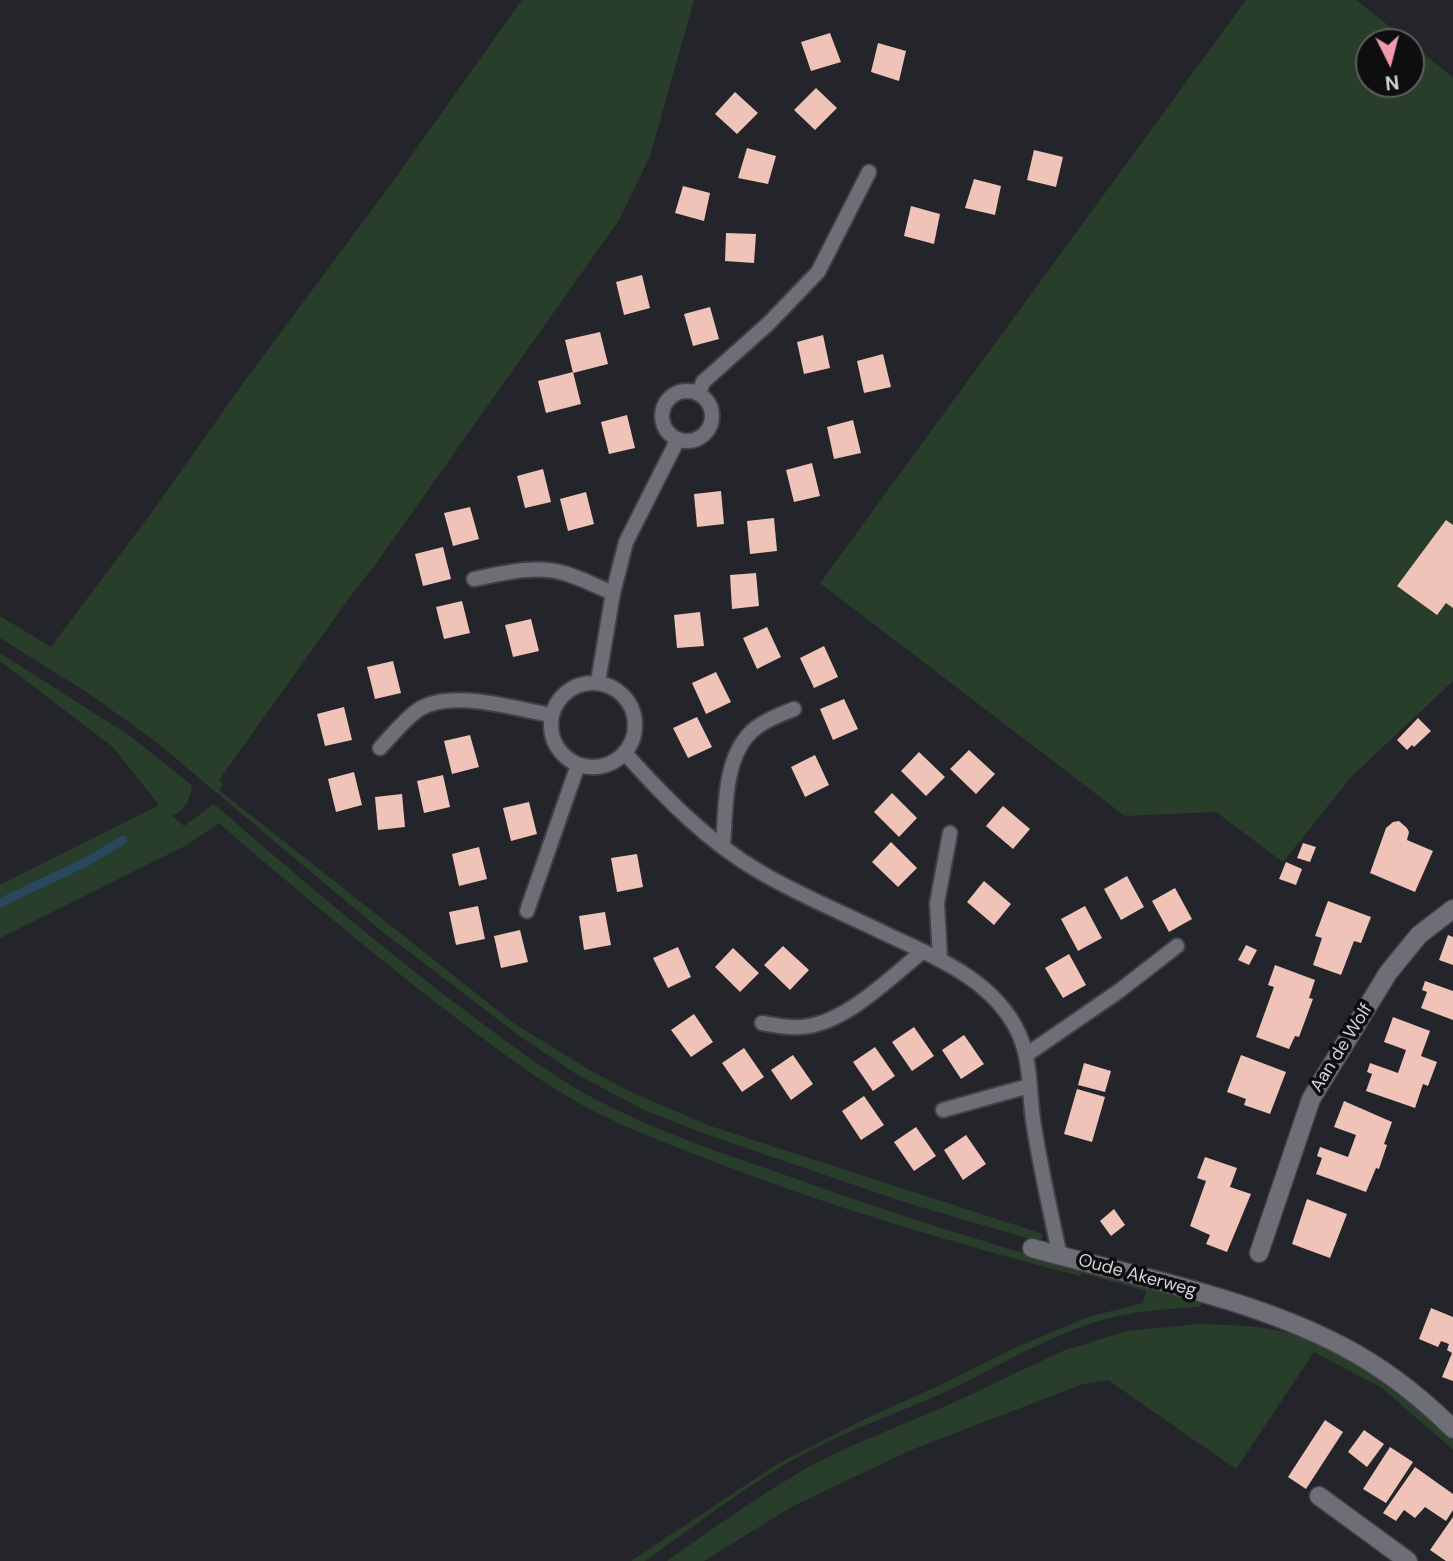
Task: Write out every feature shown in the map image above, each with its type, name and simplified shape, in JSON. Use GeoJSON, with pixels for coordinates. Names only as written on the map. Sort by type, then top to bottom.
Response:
{"type":"FeatureCollection","features":[{"type":"Feature","properties":{"kind":"street","name":"Aan de Wolf"},"geometry":{"type":"LineString","coordinates":[[1259,1253],[1311,1099],[1388,973],[1419,935],[1453,909]]}},
{"type":"Feature","properties":{"kind":"street","name":"Oude Akerweg"},"geometry":{"type":"LineString","coordinates":[[1032,1248],[1241,1305],[1312,1332],[1351,1351],[1390,1376],[1453,1429]]}},
{"type":"Feature","properties":{"kind":"street"},"geometry":{"type":"LineString","coordinates":[[1319,1496],[1408,1561]]}},
{"type":"Feature","properties":{"kind":"lane"},"geometry":{"type":"LineString","coordinates":[[699,393],[704,382],[769,323],[818,272],[869,173]]}},
{"type":"Feature","properties":{"kind":"lane"},"geometry":{"type":"LineString","coordinates":[[687,390],[699,393],[711,408],[710,427],[696,439],[687,442],[678,439],[668,433],[662,423],[662,411],[667,401],[676,393],[687,390]]}},
{"type":"Feature","properties":{"kind":"lane"},"geometry":{"type":"LineString","coordinates":[[598,682],[613,593],[623,554],[635,521],[678,439]]}},
{"type":"Feature","properties":{"kind":"lane"},"geometry":{"type":"LineString","coordinates":[[474,579],[547,570],[566,574],[613,593]]}},
{"type":"Feature","properties":{"kind":"lane"},"geometry":{"type":"LineString","coordinates":[[598,682],[621,693],[630,703],[635,729],[632,742],[625,753],[604,766],[578,765],[567,760],[552,740],[551,715],[563,694],[585,683],[598,682]]}},
{"type":"Feature","properties":{"kind":"lane"},"geometry":{"type":"LineString","coordinates":[[380,748],[419,709],[435,702],[478,702],[551,715]]}},
{"type":"Feature","properties":{"kind":"lane"},"geometry":{"type":"LineString","coordinates":[[723,846],[728,786],[739,748],[750,733],[766,721],[794,709]]}},
{"type":"Feature","properties":{"kind":"lane"},"geometry":{"type":"LineString","coordinates":[[625,753],[693,825],[759,872],[940,959],[984,988],[1004,1009],[1018,1032],[1026,1055],[1041,1174],[1060,1256]]}},
{"type":"Feature","properties":{"kind":"lane"},"geometry":{"type":"LineString","coordinates":[[527,911],[578,765]]}},
{"type":"Feature","properties":{"kind":"lane"},"geometry":{"type":"LineString","coordinates":[[940,959],[937,903],[950,833]]}},
{"type":"Feature","properties":{"kind":"lane"},"geometry":{"type":"LineString","coordinates":[[1026,1055],[1119,991],[1177,946]]}},
{"type":"Feature","properties":{"kind":"lane"},"geometry":{"type":"LineString","coordinates":[[762,1023],[801,1027],[834,1018],[861,1001],[923,951]]}},
{"type":"Feature","properties":{"kind":"lane"},"geometry":{"type":"LineString","coordinates":[[943,1110],[1029,1086]]}},
{"type":"Feature","properties":{"kind":"green space"},"geometry":{"type":"Polygon","coordinates":[[[522,0],[694,0],[650,156],[619,220],[219,780],[223,784],[219,790],[515,1024],[591,1071],[633,1093],[710,1126],[1043,1234],[1037,1241],[907,1203],[711,1136],[644,1110],[578,1075],[521,1037],[379,929],[155,741],[88,693],[0,638],[0,616],[51,647],[394,180],[522,0]]]}},
{"type":"Feature","properties":{"kind":"green space"},"geometry":{"type":"Polygon","coordinates":[[[1246,0],[1356,0],[1391,28],[1355,28],[1355,98],[1425,98],[1425,55],[1453,77],[1453,681],[1351,777],[1283,862],[1216,812],[1125,816],[820,583],[1246,0]]]}},
{"type":"Feature","properties":{"kind":"green space"},"geometry":{"type":"Polygon","coordinates":[[[0,653],[130,736],[192,785],[187,803],[172,816],[184,826],[214,804],[330,903],[448,998],[540,1066],[597,1100],[649,1125],[703,1146],[879,1208],[1056,1263],[1200,1300],[1202,1304],[1199,1307],[1149,1311],[1111,1318],[1040,1344],[945,1392],[813,1449],[748,1488],[645,1561],[631,1561],[779,1463],[1017,1347],[1088,1317],[1143,1303],[1146,1291],[1082,1273],[1080,1276],[894,1224],[757,1178],[643,1134],[593,1111],[483,1039],[323,912],[219,823],[185,846],[0,938],[0,885],[159,805],[113,747],[0,661],[0,653]]]}},
{"type":"Feature","properties":{"kind":"green space"},"geometry":{"type":"Polygon","coordinates":[[[1199,1324],[1275,1330],[1325,1346],[1371,1372],[1414,1405],[1453,1440],[1453,1450],[1382,1388],[1314,1352],[1236,1469],[1108,1380],[1083,1384],[911,1450],[793,1506],[704,1561],[667,1561],[805,1469],[1056,1354],[1126,1331],[1199,1324]]]}},
{"type":"Feature","properties":{"kind":"building"},"geometry":{"type":"Polygon","coordinates":[[[830,33],[841,62],[811,71],[801,42],[830,33]]]}},
{"type":"Feature","properties":{"kind":"building"},"geometry":{"type":"Polygon","coordinates":[[[878,43],[906,51],[899,81],[871,72],[878,43]]]}},
{"type":"Feature","properties":{"kind":"building"},"geometry":{"type":"Polygon","coordinates":[[[816,88],[837,108],[815,130],[794,110],[816,88]]]}},
{"type":"Feature","properties":{"kind":"building"},"geometry":{"type":"Polygon","coordinates":[[[735,92],[758,113],[737,134],[715,114],[735,92]]]}},
{"type":"Feature","properties":{"kind":"building"},"geometry":{"type":"Polygon","coordinates":[[[747,148],[776,156],[768,184],[738,178],[747,148]]]}},
{"type":"Feature","properties":{"kind":"building"},"geometry":{"type":"Polygon","coordinates":[[[1034,150],[1063,157],[1056,187],[1027,180],[1034,150]]]}},
{"type":"Feature","properties":{"kind":"building"},"geometry":{"type":"Polygon","coordinates":[[[974,179],[1001,186],[995,215],[965,208],[974,179]]]}},
{"type":"Feature","properties":{"kind":"building"},"geometry":{"type":"Polygon","coordinates":[[[683,186],[710,193],[704,221],[675,213],[683,186]]]}},
{"type":"Feature","properties":{"kind":"building"},"geometry":{"type":"Polygon","coordinates":[[[911,206],[940,214],[934,244],[904,236],[911,206]]]}},
{"type":"Feature","properties":{"kind":"building"},"geometry":{"type":"Polygon","coordinates":[[[726,233],[756,234],[754,263],[725,261],[726,233]]]}},
{"type":"Feature","properties":{"kind":"building"},"geometry":{"type":"Polygon","coordinates":[[[642,275],[650,308],[624,315],[616,282],[642,275]]]}},
{"type":"Feature","properties":{"kind":"building"},"geometry":{"type":"Polygon","coordinates":[[[710,307],[719,339],[693,346],[684,314],[710,307]]]}},
{"type":"Feature","properties":{"kind":"building"},"geometry":{"type":"Polygon","coordinates":[[[600,332],[608,364],[573,373],[565,340],[600,332]]]}},
{"type":"Feature","properties":{"kind":"building"},"geometry":{"type":"Polygon","coordinates":[[[823,335],[830,368],[804,374],[797,342],[823,335]]]}},
{"type":"Feature","properties":{"kind":"building"},"geometry":{"type":"Polygon","coordinates":[[[883,354],[891,387],[864,393],[857,361],[883,354]]]}},
{"type":"Feature","properties":{"kind":"building"},"geometry":{"type":"Polygon","coordinates":[[[573,372],[581,404],[546,413],[538,381],[573,372]]]}},
{"type":"Feature","properties":{"kind":"building"},"geometry":{"type":"Polygon","coordinates":[[[627,415],[635,448],[609,454],[601,422],[627,415]]]}},
{"type":"Feature","properties":{"kind":"building"},"geometry":{"type":"Polygon","coordinates":[[[853,420],[861,453],[834,459],[827,427],[853,420]]]}},
{"type":"Feature","properties":{"kind":"building"},"geometry":{"type":"Polygon","coordinates":[[[812,463],[820,496],[794,502],[786,470],[812,463]]]}},
{"type":"Feature","properties":{"kind":"building"},"geometry":{"type":"Polygon","coordinates":[[[543,469],[551,502],[525,508],[517,476],[543,469]]]}},
{"type":"Feature","properties":{"kind":"building"},"geometry":{"type":"Polygon","coordinates":[[[721,491],[724,524],[697,527],[694,494],[721,491]]]}},
{"type":"Feature","properties":{"kind":"building"},"geometry":{"type":"Polygon","coordinates":[[[586,492],[594,524],[568,531],[560,499],[586,492]]]}},
{"type":"Feature","properties":{"kind":"building"},"geometry":{"type":"Polygon","coordinates":[[[470,507],[479,539],[453,546],[444,513],[470,507]]]}},
{"type":"Feature","properties":{"kind":"building"},"geometry":{"type":"Polygon","coordinates":[[[774,518],[777,551],[750,554],[747,521],[774,518]]]}},
{"type":"Feature","properties":{"kind":"building"},"geometry":{"type":"Polygon","coordinates":[[[1446,520],[1453,525],[1453,608],[1446,603],[1437,615],[1397,586],[1446,520]]]}},
{"type":"Feature","properties":{"kind":"building"},"geometry":{"type":"Polygon","coordinates":[[[443,547],[451,579],[423,586],[415,554],[443,547]]]}},
{"type":"Feature","properties":{"kind":"building"},"geometry":{"type":"Polygon","coordinates":[[[756,573],[759,606],[732,609],[730,575],[756,573]]]}},
{"type":"Feature","properties":{"kind":"building"},"geometry":{"type":"Polygon","coordinates":[[[462,601],[470,633],[444,639],[436,607],[462,601]]]}},
{"type":"Feature","properties":{"kind":"building"},"geometry":{"type":"Polygon","coordinates":[[[700,612],[704,646],[677,648],[674,615],[700,612]]]}},
{"type":"Feature","properties":{"kind":"building"},"geometry":{"type":"Polygon","coordinates":[[[531,619],[539,651],[513,657],[505,625],[531,619]]]}},
{"type":"Feature","properties":{"kind":"building"},"geometry":{"type":"Polygon","coordinates":[[[767,627],[781,657],[757,669],[743,638],[767,627]]]}},
{"type":"Feature","properties":{"kind":"building"},"geometry":{"type":"Polygon","coordinates":[[[824,646],[838,677],[814,688],[800,658],[824,646]]]}},
{"type":"Feature","properties":{"kind":"building"},"geometry":{"type":"Polygon","coordinates":[[[393,661],[401,693],[375,699],[367,667],[393,661]]]}},
{"type":"Feature","properties":{"kind":"building"},"geometry":{"type":"Polygon","coordinates":[[[716,672],[731,702],[706,714],[692,683],[716,672]]]}},
{"type":"Feature","properties":{"kind":"building"},"geometry":{"type":"Polygon","coordinates":[[[844,699],[858,729],[833,740],[820,709],[844,699]]]}},
{"type":"Feature","properties":{"kind":"building"},"geometry":{"type":"Polygon","coordinates":[[[344,707],[352,740],[325,746],[317,714],[344,707]]]}},
{"type":"Feature","properties":{"kind":"building"},"geometry":{"type":"Polygon","coordinates":[[[697,717],[712,747],[688,758],[673,728],[697,717]]]}},
{"type":"Feature","properties":{"kind":"building"},"geometry":{"type":"Polygon","coordinates":[[[1418,718],[1431,731],[1407,750],[1397,740],[1418,718]]]}},
{"type":"Feature","properties":{"kind":"building"},"geometry":{"type":"Polygon","coordinates":[[[470,735],[479,767],[452,774],[444,741],[470,735]]]}},
{"type":"Feature","properties":{"kind":"building"},"geometry":{"type":"Polygon","coordinates":[[[969,750],[995,774],[976,794],[950,769],[969,750]]]}},
{"type":"Feature","properties":{"kind":"building"},"geometry":{"type":"Polygon","coordinates":[[[919,752],[945,777],[926,796],[901,771],[919,752]]]}},
{"type":"Feature","properties":{"kind":"building"},"geometry":{"type":"Polygon","coordinates":[[[815,755],[829,785],[805,797],[791,767],[815,755]]]}},
{"type":"Feature","properties":{"kind":"building"},"geometry":{"type":"Polygon","coordinates":[[[354,772],[362,805],[336,812],[328,779],[354,772]]]}},
{"type":"Feature","properties":{"kind":"building"},"geometry":{"type":"Polygon","coordinates":[[[443,775],[450,807],[424,813],[417,781],[443,775]]]}},
{"type":"Feature","properties":{"kind":"building"},"geometry":{"type":"Polygon","coordinates":[[[892,793],[917,818],[899,837],[874,812],[892,793]]]}},
{"type":"Feature","properties":{"kind":"building"},"geometry":{"type":"Polygon","coordinates":[[[402,794],[405,827],[378,830],[375,797],[402,794]]]}},
{"type":"Feature","properties":{"kind":"building"},"geometry":{"type":"Polygon","coordinates":[[[529,802],[537,834],[511,841],[503,808],[529,802]]]}},
{"type":"Feature","properties":{"kind":"building"},"geometry":{"type":"Polygon","coordinates":[[[1003,806],[1030,829],[1013,849],[986,826],[1003,806]]]}},
{"type":"Feature","properties":{"kind":"building"},"geometry":{"type":"Polygon","coordinates":[[[1399,821],[1409,832],[1407,840],[1433,851],[1415,892],[1370,873],[1386,828],[1399,821]]]}},
{"type":"Feature","properties":{"kind":"building"},"geometry":{"type":"Polygon","coordinates":[[[891,842],[917,868],[898,887],[872,862],[891,842]]]}},
{"type":"Feature","properties":{"kind":"building"},"geometry":{"type":"Polygon","coordinates":[[[1303,843],[1316,847],[1310,862],[1297,858],[1303,843]]]}},
{"type":"Feature","properties":{"kind":"building"},"geometry":{"type":"Polygon","coordinates":[[[479,847],[487,879],[459,886],[452,854],[479,847]]]}},
{"type":"Feature","properties":{"kind":"building"},"geometry":{"type":"Polygon","coordinates":[[[637,854],[643,887],[617,892],[611,858],[637,854]]]}},
{"type":"Feature","properties":{"kind":"building"},"geometry":{"type":"Polygon","coordinates":[[[1286,862],[1302,869],[1296,885],[1279,879],[1286,862]]]}},
{"type":"Feature","properties":{"kind":"building"},"geometry":{"type":"Polygon","coordinates":[[[1127,876],[1144,907],[1121,920],[1104,889],[1127,876]]]}},
{"type":"Feature","properties":{"kind":"building"},"geometry":{"type":"Polygon","coordinates":[[[984,881],[1011,904],[994,925],[967,902],[984,881]]]}},
{"type":"Feature","properties":{"kind":"building"},"geometry":{"type":"Polygon","coordinates":[[[1175,888],[1192,919],[1169,932],[1152,901],[1175,888]]]}},
{"type":"Feature","properties":{"kind":"building"},"geometry":{"type":"Polygon","coordinates":[[[1328,901],[1371,917],[1361,943],[1354,941],[1341,975],[1313,965],[1322,938],[1315,936],[1328,901]]]}},
{"type":"Feature","properties":{"kind":"building"},"geometry":{"type":"Polygon","coordinates":[[[478,906],[485,939],[456,945],[449,912],[478,906]]]}},
{"type":"Feature","properties":{"kind":"building"},"geometry":{"type":"Polygon","coordinates":[[[1085,906],[1102,938],[1078,951],[1061,919],[1085,906]]]}},
{"type":"Feature","properties":{"kind":"building"},"geometry":{"type":"Polygon","coordinates":[[[605,912],[611,945],[584,950],[579,916],[605,912]]]}},
{"type":"Feature","properties":{"kind":"building"},"geometry":{"type":"Polygon","coordinates":[[[520,930],[528,962],[501,968],[494,936],[520,930]]]}},
{"type":"Feature","properties":{"kind":"building"},"geometry":{"type":"Polygon","coordinates":[[[1448,935],[1453,937],[1453,965],[1439,960],[1448,935]]]}},
{"type":"Feature","properties":{"kind":"building"},"geometry":{"type":"Polygon","coordinates":[[[1246,945],[1257,950],[1249,965],[1238,960],[1246,945]]]}},
{"type":"Feature","properties":{"kind":"building"},"geometry":{"type":"Polygon","coordinates":[[[783,946],[809,970],[790,990],[764,965],[783,946]]]}},
{"type":"Feature","properties":{"kind":"building"},"geometry":{"type":"Polygon","coordinates":[[[678,947],[691,977],[668,988],[653,958],[678,947]]]}},
{"type":"Feature","properties":{"kind":"building"},"geometry":{"type":"Polygon","coordinates":[[[733,948],[759,973],[740,992],[715,967],[733,948]]]}},
{"type":"Feature","properties":{"kind":"building"},"geometry":{"type":"Polygon","coordinates":[[[1069,954],[1086,985],[1063,998],[1045,968],[1069,954]]]}},
{"type":"Feature","properties":{"kind":"building"},"geometry":{"type":"Polygon","coordinates":[[[1275,965],[1315,980],[1309,998],[1313,999],[1299,1037],[1295,1036],[1289,1049],[1256,1037],[1274,987],[1268,985],[1275,965]]]}},
{"type":"Feature","properties":{"kind":"building"},"geometry":{"type":"Polygon","coordinates":[[[1425,981],[1453,991],[1453,1020],[1421,1008],[1427,992],[1422,990],[1425,981]]]}},
{"type":"Feature","properties":{"kind":"building"},"geometry":{"type":"Polygon","coordinates":[[[694,1014],[713,1042],[691,1057],[671,1030],[694,1014]]]}},
{"type":"Feature","properties":{"kind":"building"},"geometry":{"type":"Polygon","coordinates":[[[1393,1017],[1430,1031],[1421,1056],[1437,1062],[1428,1086],[1423,1084],[1415,1108],[1366,1091],[1372,1074],[1367,1072],[1370,1063],[1398,1073],[1406,1050],[1384,1042],[1393,1017]]]}},
{"type":"Feature","properties":{"kind":"building"},"geometry":{"type":"Polygon","coordinates":[[[914,1027],[934,1056],[912,1071],[892,1042],[914,1027]]]}},
{"type":"Feature","properties":{"kind":"building"},"geometry":{"type":"Polygon","coordinates":[[[964,1035],[984,1064],[961,1079],[942,1050],[964,1035]]]}},
{"type":"Feature","properties":{"kind":"building"},"geometry":{"type":"Polygon","coordinates":[[[875,1047],[895,1076],[873,1091],[853,1062],[875,1047]]]}},
{"type":"Feature","properties":{"kind":"building"},"geometry":{"type":"Polygon","coordinates":[[[744,1048],[764,1077],[742,1092],[722,1063],[744,1048]]]}},
{"type":"Feature","properties":{"kind":"building"},"geometry":{"type":"Polygon","coordinates":[[[793,1055],[813,1084],[791,1100],[771,1070],[793,1055]]]}},
{"type":"Feature","properties":{"kind":"building"},"geometry":{"type":"Polygon","coordinates":[[[1241,1055],[1286,1072],[1270,1114],[1244,1105],[1246,1099],[1227,1092],[1241,1055]]]}},
{"type":"Feature","properties":{"kind":"building"},"geometry":{"type":"Polygon","coordinates":[[[1084,1063],[1111,1071],[1105,1092],[1078,1085],[1084,1063]]]}},
{"type":"Feature","properties":{"kind":"building"},"geometry":{"type":"Polygon","coordinates":[[[1077,1089],[1105,1097],[1092,1142],[1064,1134],[1077,1089]]]}},
{"type":"Feature","properties":{"kind":"building"},"geometry":{"type":"Polygon","coordinates":[[[864,1096],[884,1125],[861,1140],[842,1111],[864,1096]]]}},
{"type":"Feature","properties":{"kind":"building"},"geometry":{"type":"Polygon","coordinates":[[[1344,1101],[1392,1122],[1379,1169],[1376,1168],[1366,1192],[1316,1174],[1322,1158],[1317,1156],[1320,1147],[1348,1157],[1356,1135],[1334,1127],[1344,1101]]]}},
{"type":"Feature","properties":{"kind":"building"},"geometry":{"type":"Polygon","coordinates":[[[916,1127],[936,1156],[914,1171],[894,1142],[916,1127]]]}},
{"type":"Feature","properties":{"kind":"building"},"geometry":{"type":"Polygon","coordinates":[[[966,1135],[986,1164],[963,1180],[944,1150],[966,1135]]]}},
{"type":"Feature","properties":{"kind":"building"},"geometry":{"type":"Polygon","coordinates":[[[1205,1157],[1237,1168],[1230,1187],[1251,1194],[1227,1252],[1206,1244],[1210,1235],[1190,1226],[1206,1181],[1197,1178],[1205,1157]]]}},
{"type":"Feature","properties":{"kind":"building"},"geometry":{"type":"Polygon","coordinates":[[[1307,1199],[1347,1214],[1330,1258],[1292,1244],[1307,1199]]]}},
{"type":"Feature","properties":{"kind":"building"},"geometry":{"type":"Polygon","coordinates":[[[1114,1209],[1125,1225],[1111,1236],[1100,1221],[1114,1209]]]}},
{"type":"Feature","properties":{"kind":"building"},"geometry":{"type":"Polygon","coordinates":[[[1431,1308],[1453,1317],[1453,1381],[1442,1377],[1452,1353],[1447,1350],[1449,1344],[1441,1341],[1438,1347],[1419,1339],[1431,1308]]]}},
{"type":"Feature","properties":{"kind":"building"},"geometry":{"type":"Polygon","coordinates":[[[1325,1420],[1343,1432],[1306,1489],[1288,1477],[1325,1420]]]}},
{"type":"Feature","properties":{"kind":"building"},"geometry":{"type":"Polygon","coordinates":[[[1364,1430],[1384,1444],[1367,1467],[1348,1452],[1364,1430]]]}},
{"type":"Feature","properties":{"kind":"building"},"geometry":{"type":"Polygon","coordinates":[[[1390,1447],[1413,1462],[1386,1503],[1363,1489],[1390,1447]]]}},
{"type":"Feature","properties":{"kind":"building"},"geometry":{"type":"Polygon","coordinates":[[[1415,1467],[1453,1494],[1453,1510],[1446,1521],[1425,1507],[1415,1518],[1404,1510],[1396,1521],[1383,1513],[1415,1467]]]}},
{"type":"Feature","properties":{"kind":"building"},"geometry":{"type":"Polygon","coordinates":[[[1453,1517],[1453,1561],[1446,1561],[1430,1550],[1453,1517]]]}},
{"type":"Feature","properties":{"kind":"waterway"},"geometry":{"type":"LineString","coordinates":[[0,903],[86,862],[123,840]]}}]}
